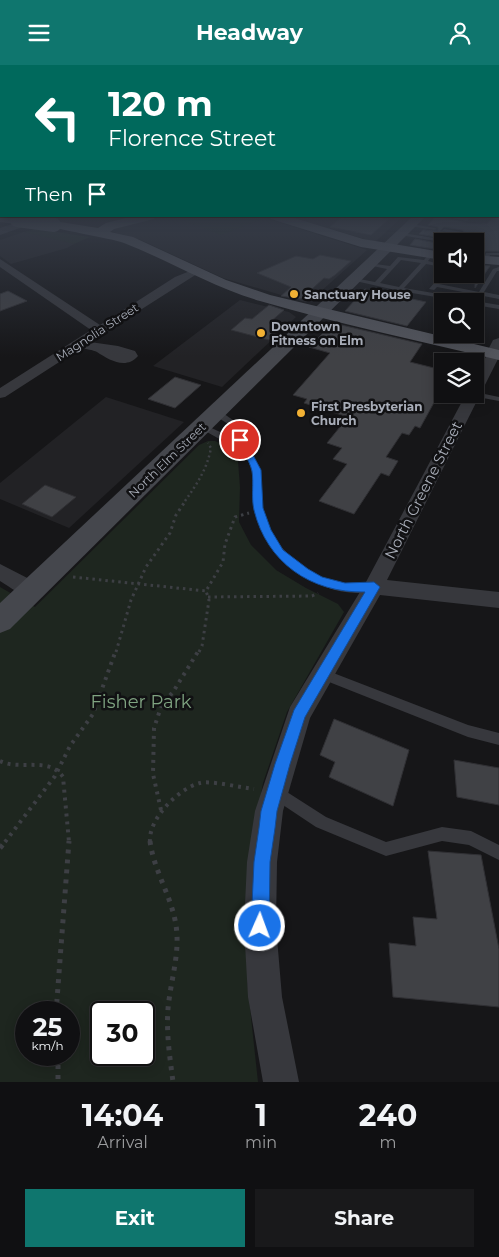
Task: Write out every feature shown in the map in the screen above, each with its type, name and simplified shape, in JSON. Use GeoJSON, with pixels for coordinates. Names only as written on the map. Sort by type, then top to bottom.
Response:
{"type":"FeatureCollection","features":[{"type":"Feature","properties":{"kind":"main road"},"geometry":{"type":"LineString","coordinates":[[174,261],[195,272],[252,294],[320,313],[497,351]]}},
{"type":"Feature","properties":{"kind":"main road","name":"North Elm Street"},"geometry":{"type":"LineString","coordinates":[[0,621],[204,434],[217,413],[373,261]]}},
{"type":"Feature","properties":{"kind":"street"},"geometry":{"type":"LineString","coordinates":[[0,262],[92,326],[101,329]]}},
{"type":"Feature","properties":{"kind":"street","name":"Magnolia Street"},"geometry":{"type":"LineString","coordinates":[[0,394],[179,279],[195,272]]}},
{"type":"Feature","properties":{"kind":"street"},"geometry":{"type":"LineString","coordinates":[[79,343],[101,349]]}},
{"type":"Feature","properties":{"kind":"street","name":"North Greene Street"},"geometry":{"type":"LineString","coordinates":[[484,374],[497,351]]}},
{"type":"Feature","properties":{"kind":"street","name":"North Greene Street"},"geometry":{"type":"LineString","coordinates":[[280,1082],[265,997],[260,926],[262,862],[269,811],[299,715],[374,587],[468,403]]}},
{"type":"Feature","properties":{"kind":"street"},"geometry":{"type":"LineString","coordinates":[[0,572],[41,582]]}},
{"type":"Feature","properties":{"kind":"street"},"geometry":{"type":"LineString","coordinates":[[374,587],[499,600]]}},
{"type":"Feature","properties":{"kind":"lane"},"geometry":{"type":"LineString","coordinates":[[376,284],[397,261]]}},
{"type":"Feature","properties":{"kind":"lane"},"geometry":{"type":"LineString","coordinates":[[400,289],[429,261]]}},
{"type":"Feature","properties":{"kind":"lane"},"geometry":{"type":"LineString","coordinates":[[370,264],[391,268]]}},
{"type":"Feature","properties":{"kind":"lane"},"geometry":{"type":"LineString","coordinates":[[481,293],[495,270],[499,269]]}},
{"type":"Feature","properties":{"kind":"lane"},"geometry":{"type":"LineString","coordinates":[[354,280],[434,295]]}},
{"type":"Feature","properties":{"kind":"lane"},"geometry":{"type":"LineString","coordinates":[[428,294],[436,285],[475,293]]}},
{"type":"Feature","properties":{"kind":"lane"},"geometry":{"type":"LineString","coordinates":[[484,295],[499,297]]}},
{"type":"Feature","properties":{"kind":"lane"},"geometry":{"type":"LineString","coordinates":[[484,304],[499,307]]}},
{"type":"Feature","properties":{"kind":"lane"},"geometry":{"type":"LineString","coordinates":[[484,395],[499,399]]}},
{"type":"Feature","properties":{"kind":"lane"},"geometry":{"type":"LineString","coordinates":[[217,413],[243,430],[240,440],[256,470],[259,511],[266,530],[279,553],[318,580],[345,587],[374,587]]}},
{"type":"Feature","properties":{"kind":"lane"},"geometry":{"type":"LineString","coordinates":[[204,434],[240,440]]}},
{"type":"Feature","properties":{"kind":"lane"},"geometry":{"type":"LineString","coordinates":[[323,674],[468,731],[499,739]]}},
{"type":"Feature","properties":{"kind":"lane"},"geometry":{"type":"LineString","coordinates":[[275,791],[321,822],[386,849],[442,834],[471,838],[499,853]]}},
{"type":"Feature","properties":{"kind":"path"},"geometry":{"type":"LineString","coordinates":[[0,848],[40,798],[58,770],[70,746],[93,714],[137,587],[146,567],[170,533],[176,515],[201,478],[208,462],[211,448],[204,434]]}},
{"type":"Feature","properties":{"kind":"path"},"geometry":{"type":"LineString","coordinates":[[161,810],[153,775],[154,729],[162,704],[173,692],[202,646],[208,597],[206,591],[223,562],[225,544],[235,517],[259,511]]}},
{"type":"Feature","properties":{"kind":"path"},"geometry":{"type":"LineString","coordinates":[[41,582],[102,579],[137,587],[167,587],[206,591]]}},
{"type":"Feature","properties":{"kind":"path"},"geometry":{"type":"LineString","coordinates":[[208,597],[312,596]]}},
{"type":"Feature","properties":{"kind":"path"},"geometry":{"type":"LineString","coordinates":[[0,761],[11,765],[46,765],[58,770],[64,777],[70,834],[60,937],[57,1001]]}},
{"type":"Feature","properties":{"kind":"path"},"geometry":{"type":"LineString","coordinates":[[173,1082],[168,1043],[168,1011],[177,937],[175,914],[152,856],[150,838],[154,824],[161,810],[186,790],[201,782],[275,791]]}},
{"type":"Feature","properties":{"kind":"path"},"geometry":{"type":"LineString","coordinates":[[58,1066],[58,1082]]}},
{"type":"Feature","properties":{"kind":"shaded area"},"geometry":{"type":"Polygon","coordinates":[[[8,261],[20,261],[11,264],[8,261]]]}},
{"type":"Feature","properties":{"kind":"shaded area"},"geometry":{"type":"Polygon","coordinates":[[[187,261],[354,261],[309,302],[223,278],[187,261]]]}},
{"type":"Feature","properties":{"kind":"shaded area"},"geometry":{"type":"Polygon","coordinates":[[[240,300],[289,312],[296,317],[222,387],[153,366],[240,300]]]}},
{"type":"Feature","properties":{"kind":"shaded area"},"geometry":{"type":"Polygon","coordinates":[[[106,397],[184,422],[69,528],[0,499],[0,483],[106,397]]]}},
{"type":"Feature","properties":{"kind":"green space","name":"Fisher Park"},"geometry":{"type":"Polygon","coordinates":[[[208,441],[215,441],[232,448],[238,461],[240,487],[239,522],[251,545],[276,570],[338,604],[344,612],[287,712],[263,783],[250,853],[247,980],[258,1082],[0,1082],[0,587],[35,607],[199,445],[208,441]]]}},
{"type":"Feature","properties":{"kind":"building"},"geometry":{"type":"Polygon","coordinates":[[[283,261],[350,261],[329,279],[324,278],[301,299],[281,296],[291,287],[257,273],[283,261]]]}},
{"type":"Feature","properties":{"kind":"building"},"geometry":{"type":"Polygon","coordinates":[[[484,266],[490,266],[484,275],[484,266]]]}},
{"type":"Feature","properties":{"kind":"building"},"geometry":{"type":"Polygon","coordinates":[[[365,289],[426,302],[407,326],[345,311],[365,289]]]}},
{"type":"Feature","properties":{"kind":"building"},"geometry":{"type":"Polygon","coordinates":[[[8,291],[27,301],[0,311],[0,294],[8,291]]]}},
{"type":"Feature","properties":{"kind":"building"},"geometry":{"type":"Polygon","coordinates":[[[269,305],[284,310],[269,323],[282,327],[269,340],[231,330],[245,318],[252,319],[269,305]]]}},
{"type":"Feature","properties":{"kind":"building"},"geometry":{"type":"Polygon","coordinates":[[[333,323],[422,344],[410,362],[434,368],[434,403],[420,428],[415,426],[409,435],[402,433],[386,457],[398,461],[389,476],[381,473],[354,514],[319,501],[347,464],[333,459],[342,448],[327,443],[348,417],[304,403],[307,399],[293,395],[330,353],[309,347],[333,323]]]}},
{"type":"Feature","properties":{"kind":"building"},"geometry":{"type":"Polygon","coordinates":[[[175,377],[201,385],[175,408],[148,399],[175,377]]]}},
{"type":"Feature","properties":{"kind":"building"},"geometry":{"type":"Polygon","coordinates":[[[45,485],[76,497],[52,517],[22,504],[45,485]]]}},
{"type":"Feature","properties":{"kind":"building"},"geometry":{"type":"Polygon","coordinates":[[[334,719],[409,750],[393,806],[329,777],[335,762],[320,755],[334,719]]]}},
{"type":"Feature","properties":{"kind":"building"},"geometry":{"type":"Polygon","coordinates":[[[454,760],[499,768],[499,805],[457,797],[454,760]]]}},
{"type":"Feature","properties":{"kind":"building"},"geometry":{"type":"Polygon","coordinates":[[[428,851],[481,855],[499,949],[499,1007],[393,997],[389,943],[416,946],[413,917],[437,919],[428,851]]]}},
{"type":"Feature","properties":{"kind":"place","name":"Sanctuary House"},"geometry":{"type":"Point","coordinates":[294,294]}},
{"type":"Feature","properties":{"kind":"place","name":"Downtown Fitness on Elm"},"geometry":{"type":"Point","coordinates":[261,333]}},
{"type":"Feature","properties":{"kind":"place","name":"First Presbyterian Church"},"geometry":{"type":"Point","coordinates":[301,413]}},
{"type":"Feature","properties":{"kind":"route"},"geometry":{"type":"LineString","coordinates":[[240,440],[256,470],[258,508],[266,530],[279,553],[318,580],[345,587],[374,587],[299,715],[282,764],[269,811],[262,862],[260,926]]}}]}
